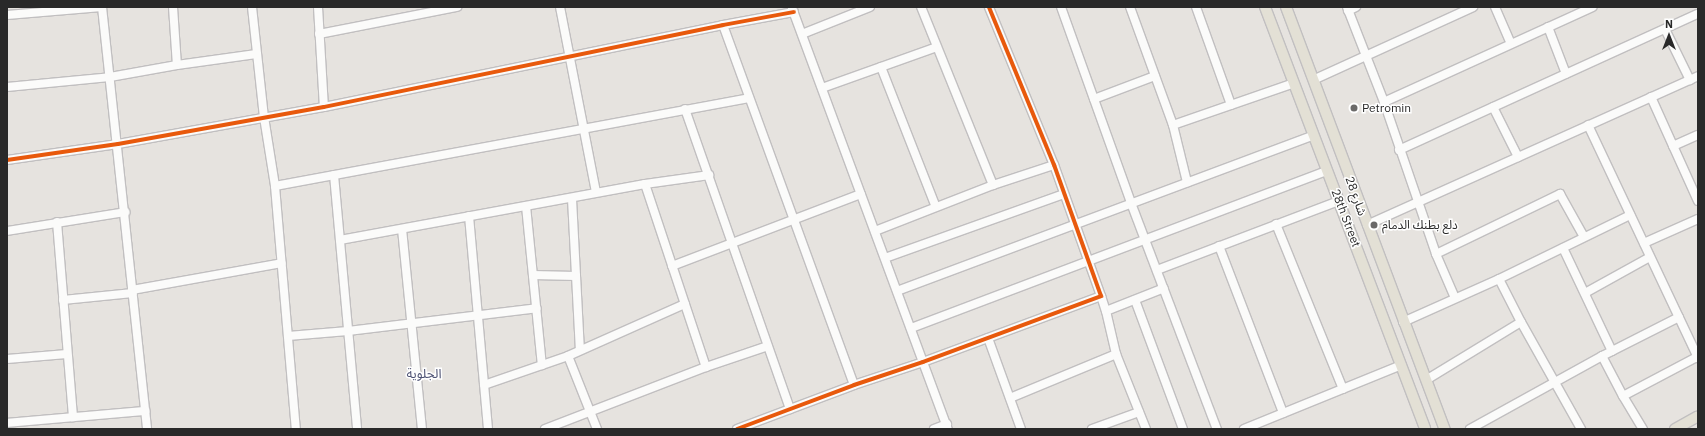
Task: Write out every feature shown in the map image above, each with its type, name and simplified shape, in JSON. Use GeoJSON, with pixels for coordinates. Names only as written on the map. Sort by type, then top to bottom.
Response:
{"type":"FeatureCollection","features":[{"type":"Feature","properties":{"kind":"main road","name":"28th Street"},"geometry":{"type":"LineString","coordinates":[[1264,7],[1339,200],[1425,429]]}},
{"type":"Feature","properties":{"kind":"main road","name":"شارع 28"},"geometry":{"type":"LineString","coordinates":[[1286,7],[1403,322],[1445,429]]}},
{"type":"Feature","properties":{"kind":"main road"},"geometry":{"type":"LineString","coordinates":[[1675,429],[1698,416]]}},
{"type":"Feature","properties":{"kind":"street"},"geometry":{"type":"LineString","coordinates":[[9,12],[102,7],[118,144],[147,429]]}},
{"type":"Feature","properties":{"kind":"street"},"geometry":{"type":"LineString","coordinates":[[173,7],[177,65]]}},
{"type":"Feature","properties":{"kind":"street"},"geometry":{"type":"LineString","coordinates":[[252,7],[264,117],[275,186],[296,429]]}},
{"type":"Feature","properties":{"kind":"street"},"geometry":{"type":"LineString","coordinates":[[318,7],[324,107]]}},
{"type":"Feature","properties":{"kind":"street"},"geometry":{"type":"LineString","coordinates":[[319,34],[457,7]]}},
{"type":"Feature","properties":{"kind":"street"},"geometry":{"type":"LineString","coordinates":[[560,7],[596,193]]}},
{"type":"Feature","properties":{"kind":"street"},"geometry":{"type":"LineString","coordinates":[[802,34],[870,7]]}},
{"type":"Feature","properties":{"kind":"street"},"geometry":{"type":"LineString","coordinates":[[921,7],[993,186]]}},
{"type":"Feature","properties":{"kind":"street"},"geometry":{"type":"LineString","coordinates":[[989,7],[1054,165],[1076,224],[1106,311],[1116,354],[1146,429]]}},
{"type":"Feature","properties":{"kind":"street"},"geometry":{"type":"LineString","coordinates":[[1061,7],[1131,204],[1217,429]]}},
{"type":"Feature","properties":{"kind":"street"},"geometry":{"type":"LineString","coordinates":[[1130,7],[1173,125],[1187,182]]}},
{"type":"Feature","properties":{"kind":"street"},"geometry":{"type":"LineString","coordinates":[[1196,7],[1231,105]]}},
{"type":"Feature","properties":{"kind":"street"},"geometry":{"type":"LineString","coordinates":[[1313,80],[1473,7]]}},
{"type":"Feature","properties":{"kind":"street"},"geometry":{"type":"LineString","coordinates":[[1495,7],[1512,44]]}},
{"type":"Feature","properties":{"kind":"street"},"geometry":{"type":"LineString","coordinates":[[1384,102],[1512,44],[1580,10],[1592,7]]}},
{"type":"Feature","properties":{"kind":"street"},"geometry":{"type":"LineString","coordinates":[[1350,8],[1365,56],[1384,102],[1399,150],[1436,254],[1455,298]]}},
{"type":"Feature","properties":{"kind":"street"},"geometry":{"type":"LineString","coordinates":[[7,160],[118,144],[324,107],[793,10],[947,427],[934,429]]}},
{"type":"Feature","properties":{"kind":"street"},"geometry":{"type":"LineString","coordinates":[[1399,150],[1698,14]]}},
{"type":"Feature","properties":{"kind":"street"},"geometry":{"type":"LineString","coordinates":[[723,25],[854,385]]}},
{"type":"Feature","properties":{"kind":"street"},"geometry":{"type":"LineString","coordinates":[[1548,27],[1566,74]]}},
{"type":"Feature","properties":{"kind":"street"},"geometry":{"type":"LineString","coordinates":[[1665,29],[1690,80]]}},
{"type":"Feature","properties":{"kind":"street"},"geometry":{"type":"LineString","coordinates":[[822,88],[938,47]]}},
{"type":"Feature","properties":{"kind":"street"},"geometry":{"type":"LineString","coordinates":[[7,87],[110,77],[177,65],[256,54]]}},
{"type":"Feature","properties":{"kind":"street"},"geometry":{"type":"LineString","coordinates":[[881,68],[936,207]]}},
{"type":"Feature","properties":{"kind":"street"},"geometry":{"type":"LineString","coordinates":[[1094,99],[1155,76]]}},
{"type":"Feature","properties":{"kind":"street"},"geometry":{"type":"LineString","coordinates":[[1367,225],[1698,76]]}},
{"type":"Feature","properties":{"kind":"street"},"geometry":{"type":"LineString","coordinates":[[1173,125],[1294,83]]}},
{"type":"Feature","properties":{"kind":"street"},"geometry":{"type":"LineString","coordinates":[[1651,97],[1698,201]]}},
{"type":"Feature","properties":{"kind":"street"},"geometry":{"type":"LineString","coordinates":[[275,186],[749,98]]}},
{"type":"Feature","properties":{"kind":"street"},"geometry":{"type":"LineString","coordinates":[[1493,107],[1518,157]]}},
{"type":"Feature","properties":{"kind":"street"},"geometry":{"type":"LineString","coordinates":[[685,109],[790,409]]}},
{"type":"Feature","properties":{"kind":"street"},"geometry":{"type":"LineString","coordinates":[[1588,125],[1698,358],[1623,396]]}},
{"type":"Feature","properties":{"kind":"street"},"geometry":{"type":"LineString","coordinates":[[897,291],[1314,135]]}},
{"type":"Feature","properties":{"kind":"street"},"geometry":{"type":"LineString","coordinates":[[1673,146],[1698,135]]}},
{"type":"Feature","properties":{"kind":"street"},"geometry":{"type":"LineString","coordinates":[[875,231],[936,207],[1054,165]]}},
{"type":"Feature","properties":{"kind":"street"},"geometry":{"type":"LineString","coordinates":[[911,328],[1327,171]]}},
{"type":"Feature","properties":{"kind":"street"},"geometry":{"type":"LineString","coordinates":[[334,175],[357,429]]}},
{"type":"Feature","properties":{"kind":"street"},"geometry":{"type":"LineString","coordinates":[[340,240],[572,199],[645,184],[708,176]]}},
{"type":"Feature","properties":{"kind":"street"},"geometry":{"type":"LineString","coordinates":[[645,184],[706,367]]}},
{"type":"Feature","properties":{"kind":"street"},"geometry":{"type":"LineString","coordinates":[[672,266],[861,194]]}},
{"type":"Feature","properties":{"kind":"street"},"geometry":{"type":"LineString","coordinates":[[885,258],[1064,194]]}},
{"type":"Feature","properties":{"kind":"street"},"geometry":{"type":"LineString","coordinates":[[1436,254],[1560,194],[1584,237]]}},
{"type":"Feature","properties":{"kind":"street"},"geometry":{"type":"LineString","coordinates":[[572,199],[580,350]]}},
{"type":"Feature","properties":{"kind":"street"},"geometry":{"type":"LineString","coordinates":[[1157,270],[1339,200]]}},
{"type":"Feature","properties":{"kind":"street"},"geometry":{"type":"LineString","coordinates":[[526,206],[542,365]]}},
{"type":"Feature","properties":{"kind":"street"},"geometry":{"type":"LineString","coordinates":[[7,231],[125,212]]}},
{"type":"Feature","properties":{"kind":"street"},"geometry":{"type":"LineString","coordinates":[[1403,322],[1499,279],[1630,215]]}},
{"type":"Feature","properties":{"kind":"street"},"geometry":{"type":"LineString","coordinates":[[469,216],[488,429]]}},
{"type":"Feature","properties":{"kind":"street"},"geometry":{"type":"LineString","coordinates":[[1644,243],[1698,219]]}},
{"type":"Feature","properties":{"kind":"street"},"geometry":{"type":"LineString","coordinates":[[57,222],[73,417]]}},
{"type":"Feature","properties":{"kind":"street"},"geometry":{"type":"LineString","coordinates":[[1276,224],[1343,389]]}},
{"type":"Feature","properties":{"kind":"street"},"geometry":{"type":"LineString","coordinates":[[402,229],[422,429]]}},
{"type":"Feature","properties":{"kind":"street"},"geometry":{"type":"LineString","coordinates":[[1219,246],[1283,413]]}},
{"type":"Feature","properties":{"kind":"street"},"geometry":{"type":"LineString","coordinates":[[1563,248],[1612,351]]}},
{"type":"Feature","properties":{"kind":"street"},"geometry":{"type":"LineString","coordinates":[[1585,293],[1650,257]]}},
{"type":"Feature","properties":{"kind":"street"},"geometry":{"type":"LineString","coordinates":[[63,300],[133,292],[282,263]]}},
{"type":"Feature","properties":{"kind":"street"},"geometry":{"type":"LineString","coordinates":[[533,275],[576,276]]}},
{"type":"Feature","properties":{"kind":"street"},"geometry":{"type":"LineString","coordinates":[[1499,279],[1579,428]]}},
{"type":"Feature","properties":{"kind":"street"},"geometry":{"type":"LineString","coordinates":[[1106,311],[1164,288]]}},
{"type":"Feature","properties":{"kind":"street"},"geometry":{"type":"LineString","coordinates":[[738,429],[854,385],[924,362],[1101,296]]}},
{"type":"Feature","properties":{"kind":"street"},"geometry":{"type":"LineString","coordinates":[[1135,300],[1183,429]]}},
{"type":"Feature","properties":{"kind":"street"},"geometry":{"type":"LineString","coordinates":[[484,385],[568,356],[685,304]]}},
{"type":"Feature","properties":{"kind":"street"},"geometry":{"type":"LineString","coordinates":[[288,336],[348,331],[411,322],[536,308]]}},
{"type":"Feature","properties":{"kind":"street"},"geometry":{"type":"LineString","coordinates":[[1470,429],[1602,356],[1679,318]]}},
{"type":"Feature","properties":{"kind":"street"},"geometry":{"type":"LineString","coordinates":[[1426,380],[1521,322]]}},
{"type":"Feature","properties":{"kind":"street"},"geometry":{"type":"LineString","coordinates":[[988,338],[1021,429]]}},
{"type":"Feature","properties":{"kind":"street"},"geometry":{"type":"LineString","coordinates":[[545,429],[706,367],[768,346]]}},
{"type":"Feature","properties":{"kind":"street"},"geometry":{"type":"LineString","coordinates":[[7,359],[67,354]]}},
{"type":"Feature","properties":{"kind":"street"},"geometry":{"type":"LineString","coordinates":[[1010,398],[1116,354]]}},
{"type":"Feature","properties":{"kind":"street"},"geometry":{"type":"LineString","coordinates":[[568,356],[597,429]]}},
{"type":"Feature","properties":{"kind":"street"},"geometry":{"type":"LineString","coordinates":[[1602,356],[1623,396],[1643,429]]}},
{"type":"Feature","properties":{"kind":"street"},"geometry":{"type":"LineString","coordinates":[[1244,429],[1402,366]]}},
{"type":"Feature","properties":{"kind":"street"},"geometry":{"type":"LineString","coordinates":[[7,422],[144,411]]}},
{"type":"Feature","properties":{"kind":"street"},"geometry":{"type":"LineString","coordinates":[[1092,429],[1139,412]]}},
{"type":"Feature","properties":{"kind":"cycle path"},"geometry":{"type":"LineString","coordinates":[[737,429],[1101,296],[1054,165],[989,7]]}},
{"type":"Feature","properties":{"kind":"cycle path"},"geometry":{"type":"LineString","coordinates":[[7,160],[118,144],[324,107],[723,25],[794,12]]}},
{"type":"Feature","properties":{"kind":"place","name":"Petromin"},"geometry":{"type":"Point","coordinates":[1354,108]}},
{"type":"Feature","properties":{"kind":"place","name":"دلع بطنك الدمام"},"geometry":{"type":"Point","coordinates":[1374,225]}},
{"type":"Feature","properties":{"kind":"district","name":"الجلوية"},"geometry":{"type":"Point","coordinates":[424,374]}}]}
